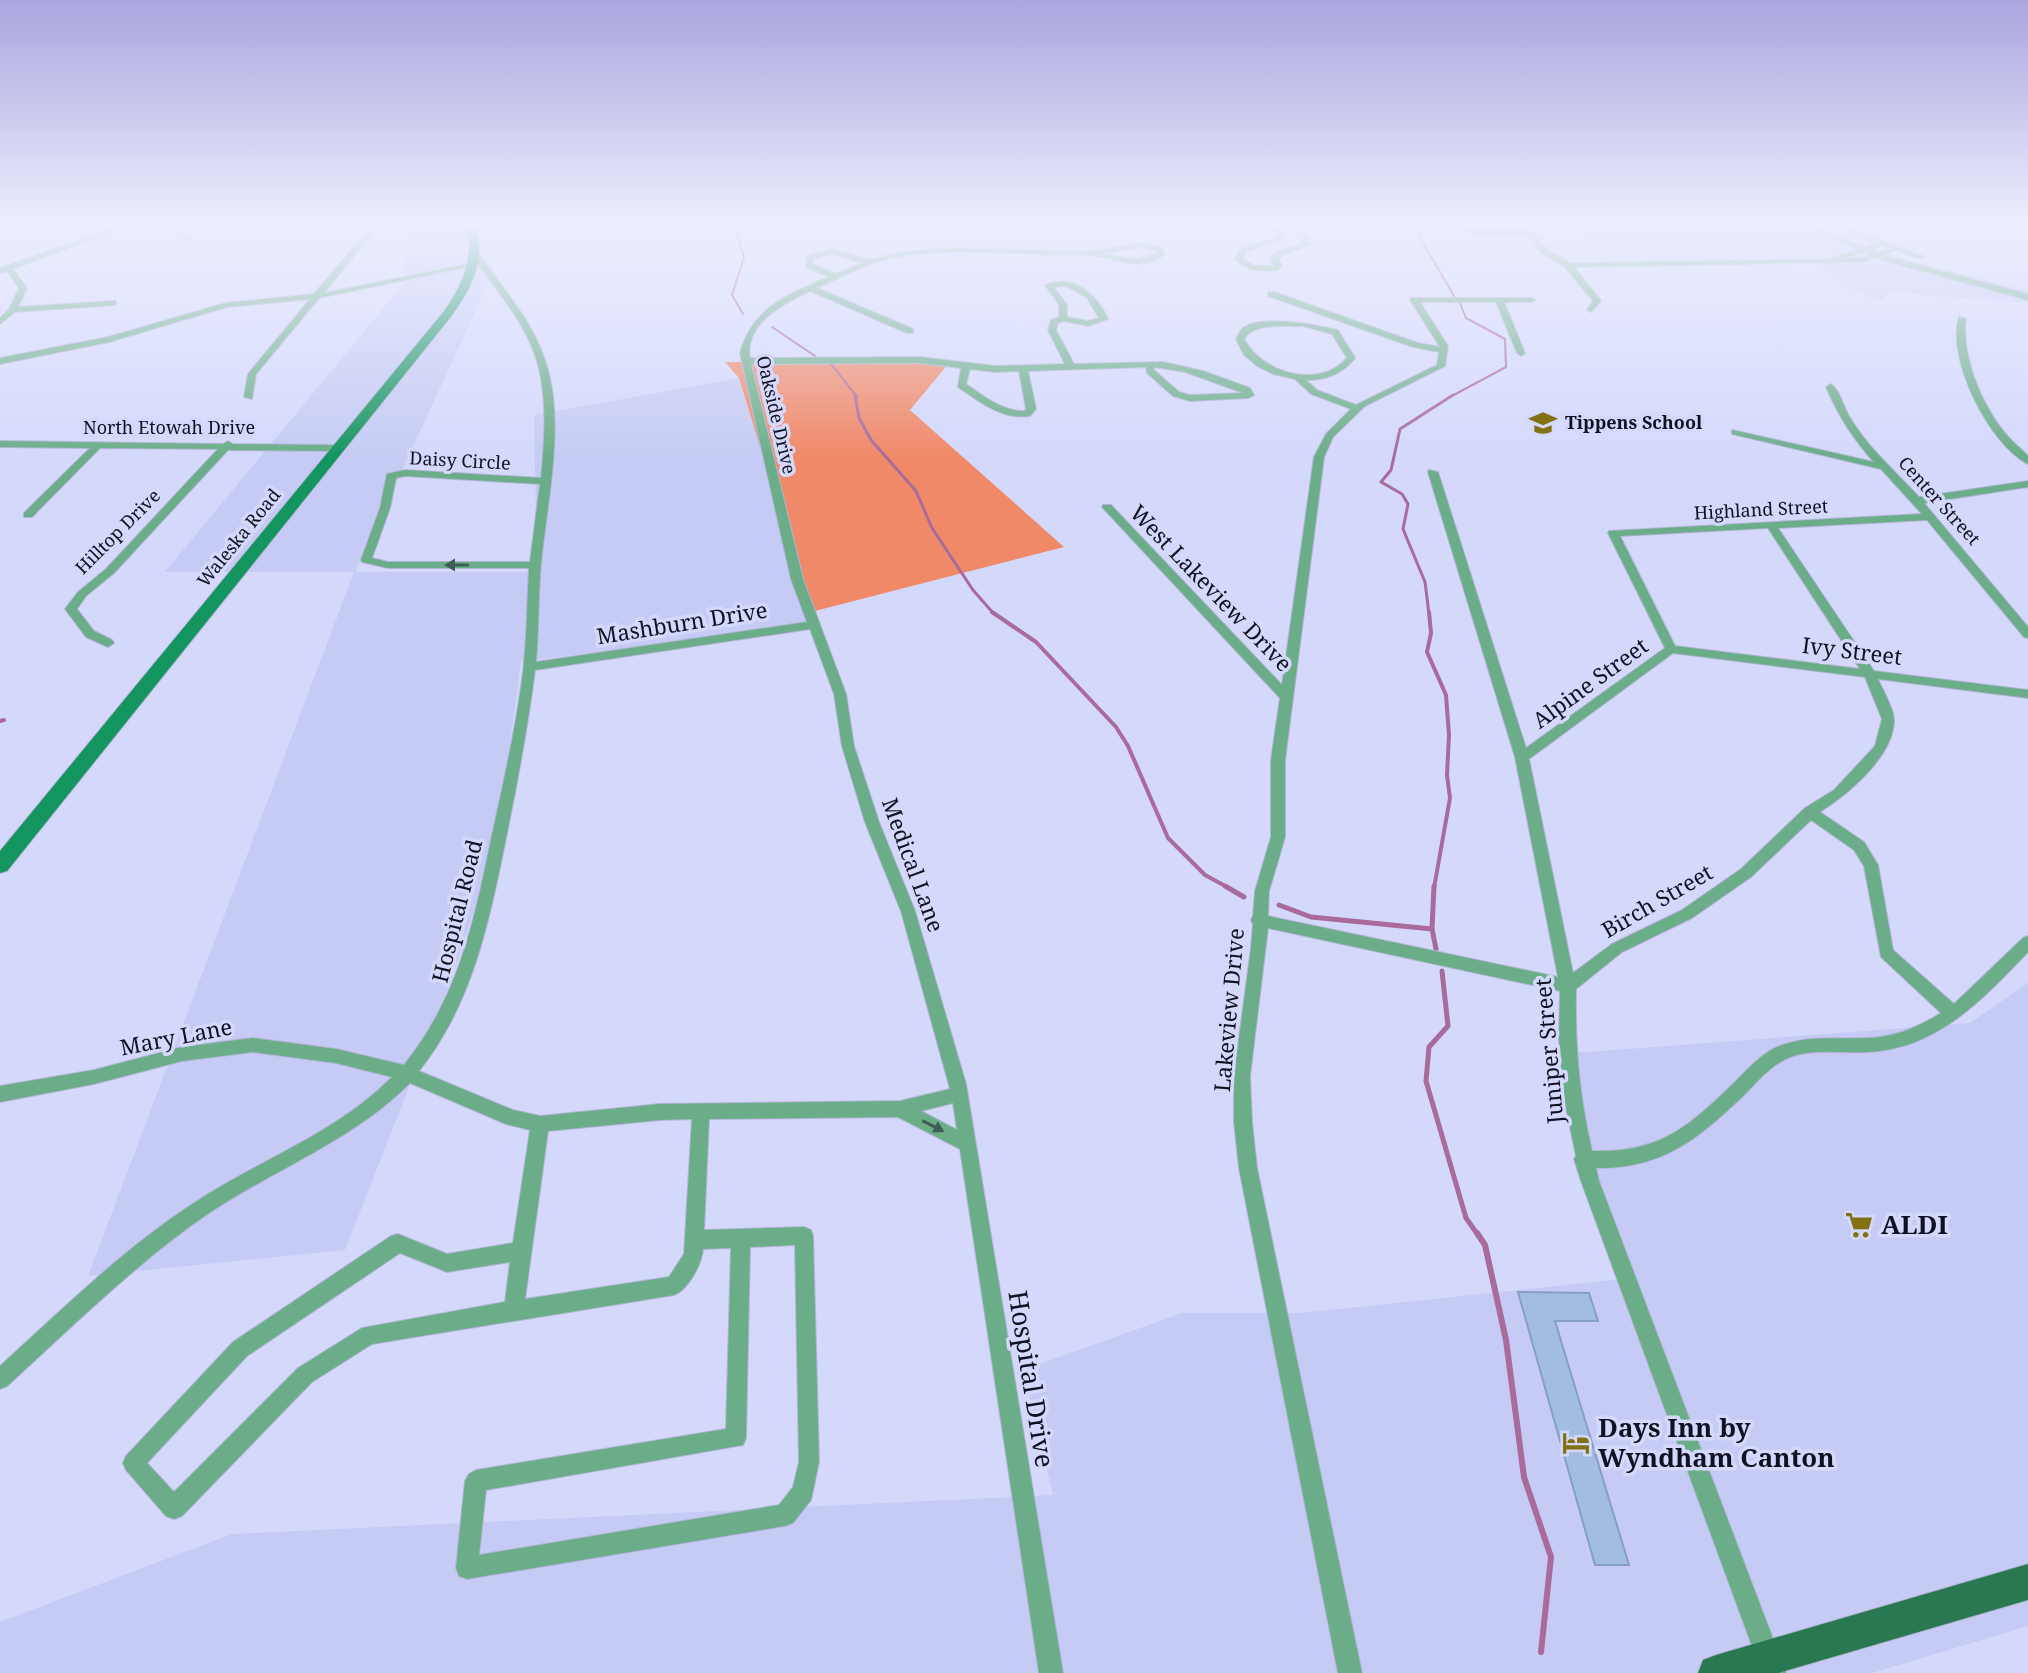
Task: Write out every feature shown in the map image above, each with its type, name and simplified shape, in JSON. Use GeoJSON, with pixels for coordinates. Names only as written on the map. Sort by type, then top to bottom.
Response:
{"type":"FeatureCollection","features":[{"type":"Feature","properties":{"kind":"main road","name":"Waleska Road"},"geometry":{"type":"LineString","coordinates":[[0,865],[456,302]]}},
{"type":"Feature","properties":{"kind":"main road"},"geometry":{"type":"LineString","coordinates":[[1716,1673],[1771,1665],[2028,1582]]}},
{"type":"Feature","properties":{"kind":"street"},"geometry":{"type":"LineString","coordinates":[[0,322],[17,302]]}},
{"type":"Feature","properties":{"kind":"street"},"geometry":{"type":"LineString","coordinates":[[0,361],[109,339],[226,305],[256,302]]}},
{"type":"Feature","properties":{"kind":"street"},"geometry":{"type":"LineString","coordinates":[[249,397],[252,374],[314,302]]}},
{"type":"Feature","properties":{"kind":"street","name":"Hospital Road"},"geometry":{"type":"LineString","coordinates":[[0,1379],[164,1234],[203,1206],[325,1138],[383,1097],[408,1074],[436,1037],[462,989],[487,897],[511,782],[529,667],[535,565],[551,443],[543,367],[537,349],[504,302]]}},
{"type":"Feature","properties":{"kind":"street","name":"Oakside Drive"},"geometry":{"type":"LineString","coordinates":[[781,302],[760,317],[746,339],[745,361],[773,471],[782,523],[812,625]]}},
{"type":"Feature","properties":{"kind":"street"},"geometry":{"type":"LineString","coordinates":[[847,302],[910,331]]}},
{"type":"Feature","properties":{"kind":"street"},"geometry":{"type":"LineString","coordinates":[[1061,302],[1063,318]]}},
{"type":"Feature","properties":{"kind":"street"},"geometry":{"type":"LineString","coordinates":[[1070,365],[1052,330],[1054,322],[1063,318],[1088,324],[1104,319],[1094,302]]}},
{"type":"Feature","properties":{"kind":"street"},"geometry":{"type":"LineString","coordinates":[[1294,302],[1416,345],[1444,350]]}},
{"type":"Feature","properties":{"kind":"street"},"geometry":{"type":"LineString","coordinates":[[1415,302],[1444,350]]}},
{"type":"Feature","properties":{"kind":"street"},"geometry":{"type":"LineString","coordinates":[[1500,302],[1521,353]]}},
{"type":"Feature","properties":{"kind":"street"},"geometry":{"type":"LineString","coordinates":[[1591,310],[1596,302]]}},
{"type":"Feature","properties":{"kind":"street"},"geometry":{"type":"LineString","coordinates":[[13,310],[113,303]]}},
{"type":"Feature","properties":{"kind":"street"},"geometry":{"type":"LineString","coordinates":[[1962,319],[1959,328],[1966,365],[1983,403],[1997,429],[2028,461]]}},
{"type":"Feature","properties":{"kind":"street"},"geometry":{"type":"LineString","coordinates":[[1302,376],[1333,374],[1347,365],[1351,358],[1335,332],[1303,324],[1255,326],[1245,330],[1240,339],[1243,351],[1254,363],[1274,372],[1302,376],[1314,392],[1360,406]]}},
{"type":"Feature","properties":{"kind":"street","name":"Lakeview Drive"},"geometry":{"type":"LineString","coordinates":[[1350,1673],[1248,1168],[1242,1076],[1259,948],[1258,920],[1262,891],[1278,837],[1278,760],[1319,457],[1329,436],[1360,406],[1441,366],[1444,350]]}},
{"type":"Feature","properties":{"kind":"street"},"geometry":{"type":"LineString","coordinates":[[745,361],[919,360],[1023,369],[1070,365],[1150,364],[1167,365],[1201,373],[1247,390],[1249,395],[1190,398],[1176,394],[1150,371],[1150,364]]}},
{"type":"Feature","properties":{"kind":"street"},"geometry":{"type":"LineString","coordinates":[[966,366],[961,385],[1004,413],[1016,416],[1027,414],[1031,409],[1023,369]]}},
{"type":"Feature","properties":{"kind":"street","name":"Center Street"},"geometry":{"type":"LineString","coordinates":[[1831,387],[1845,419],[1880,466],[1916,501],[2028,634]]}},
{"type":"Feature","properties":{"kind":"street"},"geometry":{"type":"LineString","coordinates":[[1735,432],[1880,466]]}},
{"type":"Feature","properties":{"kind":"street","name":"North Etowah Drive"},"geometry":{"type":"LineString","coordinates":[[0,444],[228,444],[338,448]]}},
{"type":"Feature","properties":{"kind":"street"},"geometry":{"type":"LineString","coordinates":[[28,515],[99,444]]}},
{"type":"Feature","properties":{"kind":"street","name":"Hilltop Drive"},"geometry":{"type":"LineString","coordinates":[[108,643],[90,634],[71,609],[228,444]]}},
{"type":"Feature","properties":{"kind":"street","name":"Juniper Street"},"geometry":{"type":"LineString","coordinates":[[1433,472],[1522,757],[1568,986],[1567,1040],[1572,1098],[1583,1159],[1692,1460],[1771,1665]]}},
{"type":"Feature","properties":{"kind":"street","name":"Daisy Circle"},"geometry":{"type":"LineString","coordinates":[[535,565],[388,565],[366,560],[390,491],[390,480],[397,474],[546,481]]}},
{"type":"Feature","properties":{"kind":"street"},"geometry":{"type":"LineString","coordinates":[[1916,501],[2028,484]]}},
{"type":"Feature","properties":{"kind":"street","name":"West Lakeview Drive"},"geometry":{"type":"LineString","coordinates":[[1107,507],[1286,697]]}},
{"type":"Feature","properties":{"kind":"street","name":"Highland Street"},"geometry":{"type":"LineString","coordinates":[[1622,550],[1613,533],[1930,517]]}},
{"type":"Feature","properties":{"kind":"street","name":"Birch Street"},"geometry":{"type":"LineString","coordinates":[[1568,986],[1617,948],[1687,914],[1746,873],[1810,812],[1839,793],[1881,748],[1888,719],[1870,674],[1771,525]]}},
{"type":"Feature","properties":{"kind":"street","name":"Alpine Street"},"geometry":{"type":"LineString","coordinates":[[1522,757],[1671,649],[1622,550]]}},
{"type":"Feature","properties":{"kind":"street","name":"Medical Lane"},"geometry":{"type":"LineString","coordinates":[[812,625],[840,694],[848,746],[872,822],[908,911],[934,994],[959,1094]]}},
{"type":"Feature","properties":{"kind":"street","name":"Mashburn Drive"},"geometry":{"type":"LineString","coordinates":[[529,667],[812,625]]}},
{"type":"Feature","properties":{"kind":"street","name":"Ivy Street"},"geometry":{"type":"LineString","coordinates":[[1671,649],[2028,694]]}},
{"type":"Feature","properties":{"kind":"street"},"geometry":{"type":"LineString","coordinates":[[1810,812],[1859,846],[1871,865],[1886,953],[1954,1014]]}},
{"type":"Feature","properties":{"kind":"street"},"geometry":{"type":"LineString","coordinates":[[1258,920],[1568,986]]}},
{"type":"Feature","properties":{"kind":"street"},"geometry":{"type":"LineString","coordinates":[[1583,1159],[1618,1161],[1671,1146],[1696,1131],[1766,1064],[1782,1053],[1807,1046],[1881,1044],[1905,1038],[1954,1014],[2028,942]]}},
{"type":"Feature","properties":{"kind":"street","name":"Mary Lane"},"geometry":{"type":"LineString","coordinates":[[0,1094],[94,1077],[182,1054],[253,1045],[336,1056],[408,1074],[512,1118],[540,1124]]}},
{"type":"Feature","properties":{"kind":"street"},"geometry":{"type":"LineString","coordinates":[[514,1310],[540,1124],[660,1112],[900,1109],[959,1094]]}},
{"type":"Feature","properties":{"kind":"street","name":"Hospital Drive"},"geometry":{"type":"LineString","coordinates":[[959,1094],[1051,1673]]}},
{"type":"Feature","properties":{"kind":"street"},"geometry":{"type":"LineString","coordinates":[[900,1109],[967,1144]]}},
{"type":"Feature","properties":{"kind":"street"},"geometry":{"type":"LineString","coordinates":[[521,1251],[447,1263],[398,1243],[240,1349],[133,1463],[174,1508],[305,1375],[369,1335],[674,1286],[693,1257],[701,1112]]}},
{"type":"Feature","properties":{"kind":"street"},"geometry":{"type":"LineString","coordinates":[[694,1240],[741,1238],[804,1236],[809,1462],[803,1492],[785,1515],[467,1568],[476,1481],[736,1438],[741,1238]]}},
{"type":"Feature","properties":{"kind":"shaded area"},"geometry":{"type":"Polygon","coordinates":[[[388,302],[480,302],[355,572],[537,572],[534,415],[739,378],[817,628],[521,661],[497,842],[451,981],[345,1250],[88,1276],[354,572],[165,572],[388,302]]]}},
{"type":"Feature","properties":{"kind":"shaded area"},"geometry":{"type":"Polygon","coordinates":[[[725,362],[949,363],[910,410],[1064,547],[811,612],[739,378],[725,362]]]}},
{"type":"Feature","properties":{"kind":"shaded area"},"geometry":{"type":"Polygon","coordinates":[[[2028,983],[2028,1626],[1872,1673],[0,1673],[0,1622],[232,1534],[1053,1495],[1023,1370],[1182,1313],[1301,1313],[1632,1278],[1598,1184],[1574,1053],[1970,1023],[2028,983]]]}},
{"type":"Feature","properties":{"kind":"building","name":"Days Inn by Wyndham Canton"},"geometry":{"type":"Polygon","coordinates":[[[1518,1292],[1589,1293],[1598,1321],[1555,1321],[1629,1565],[1595,1565],[1518,1292]]]}},
{"type":"Feature","properties":{"kind":"waterway"},"geometry":{"type":"LineString","coordinates":[[736,302],[743,314]]}},
{"type":"Feature","properties":{"kind":"waterway"},"geometry":{"type":"LineString","coordinates":[[1450,397],[1506,367],[1505,339],[1466,318],[1460,303]]}},
{"type":"Feature","properties":{"kind":"waterway"},"geometry":{"type":"LineString","coordinates":[[772,327],[815,356]]}},
{"type":"Feature","properties":{"kind":"waterway"},"geometry":{"type":"LineString","coordinates":[[826,362],[832,365],[857,397]]}},
{"type":"Feature","properties":{"kind":"waterway"},"geometry":{"type":"LineString","coordinates":[[855,395],[859,418],[871,440],[916,491],[932,528],[973,590],[993,612]]}},
{"type":"Feature","properties":{"kind":"waterway"},"geometry":{"type":"LineString","coordinates":[[1429,614],[1425,582],[1403,529],[1408,504],[1402,494],[1381,482],[1391,470],[1400,429],[1453,395]]}},
{"type":"Feature","properties":{"kind":"waterway"},"geometry":{"type":"LineString","coordinates":[[993,612],[1036,642],[1116,727],[1128,746],[1168,838],[1205,875],[1229,888]]}},
{"type":"Feature","properties":{"kind":"waterway"},"geometry":{"type":"LineString","coordinates":[[1429,612],[1431,633],[1427,652],[1446,695],[1449,735],[1447,775],[1450,798],[1434,888]]}},
{"type":"Feature","properties":{"kind":"waterway"},"geometry":{"type":"LineString","coordinates":[[0,721],[4,720]]}},
{"type":"Feature","properties":{"kind":"waterway"},"geometry":{"type":"LineString","coordinates":[[1225,886],[1244,897]]}},
{"type":"Feature","properties":{"kind":"waterway"},"geometry":{"type":"LineString","coordinates":[[1432,929],[1434,886]]}},
{"type":"Feature","properties":{"kind":"waterway"},"geometry":{"type":"LineString","coordinates":[[1279,905],[1311,917],[1432,929]]}},
{"type":"Feature","properties":{"kind":"waterway"},"geometry":{"type":"LineString","coordinates":[[1432,929],[1436,949]]}},
{"type":"Feature","properties":{"kind":"waterway"},"geometry":{"type":"LineString","coordinates":[[1442,971],[1448,1026],[1429,1047],[1426,1081],[1466,1218],[1478,1235]]}},
{"type":"Feature","properties":{"kind":"waterway"},"geometry":{"type":"LineString","coordinates":[[1477,1233],[1485,1245],[1506,1340],[1524,1477],[1551,1557],[1541,1652]]}},
{"type":"Feature","properties":{"kind":"place","name":"Tippens School"},"geometry":{"type":"Point","coordinates":[1543,423]}},
{"type":"Feature","properties":{"kind":"place","name":"ALDI"},"geometry":{"type":"Point","coordinates":[1859,1225]}},
{"type":"Feature","properties":{"kind":"place","name":"Days Inn by Wyndham Canton"},"geometry":{"type":"Point","coordinates":[1576,1443]}}]}
